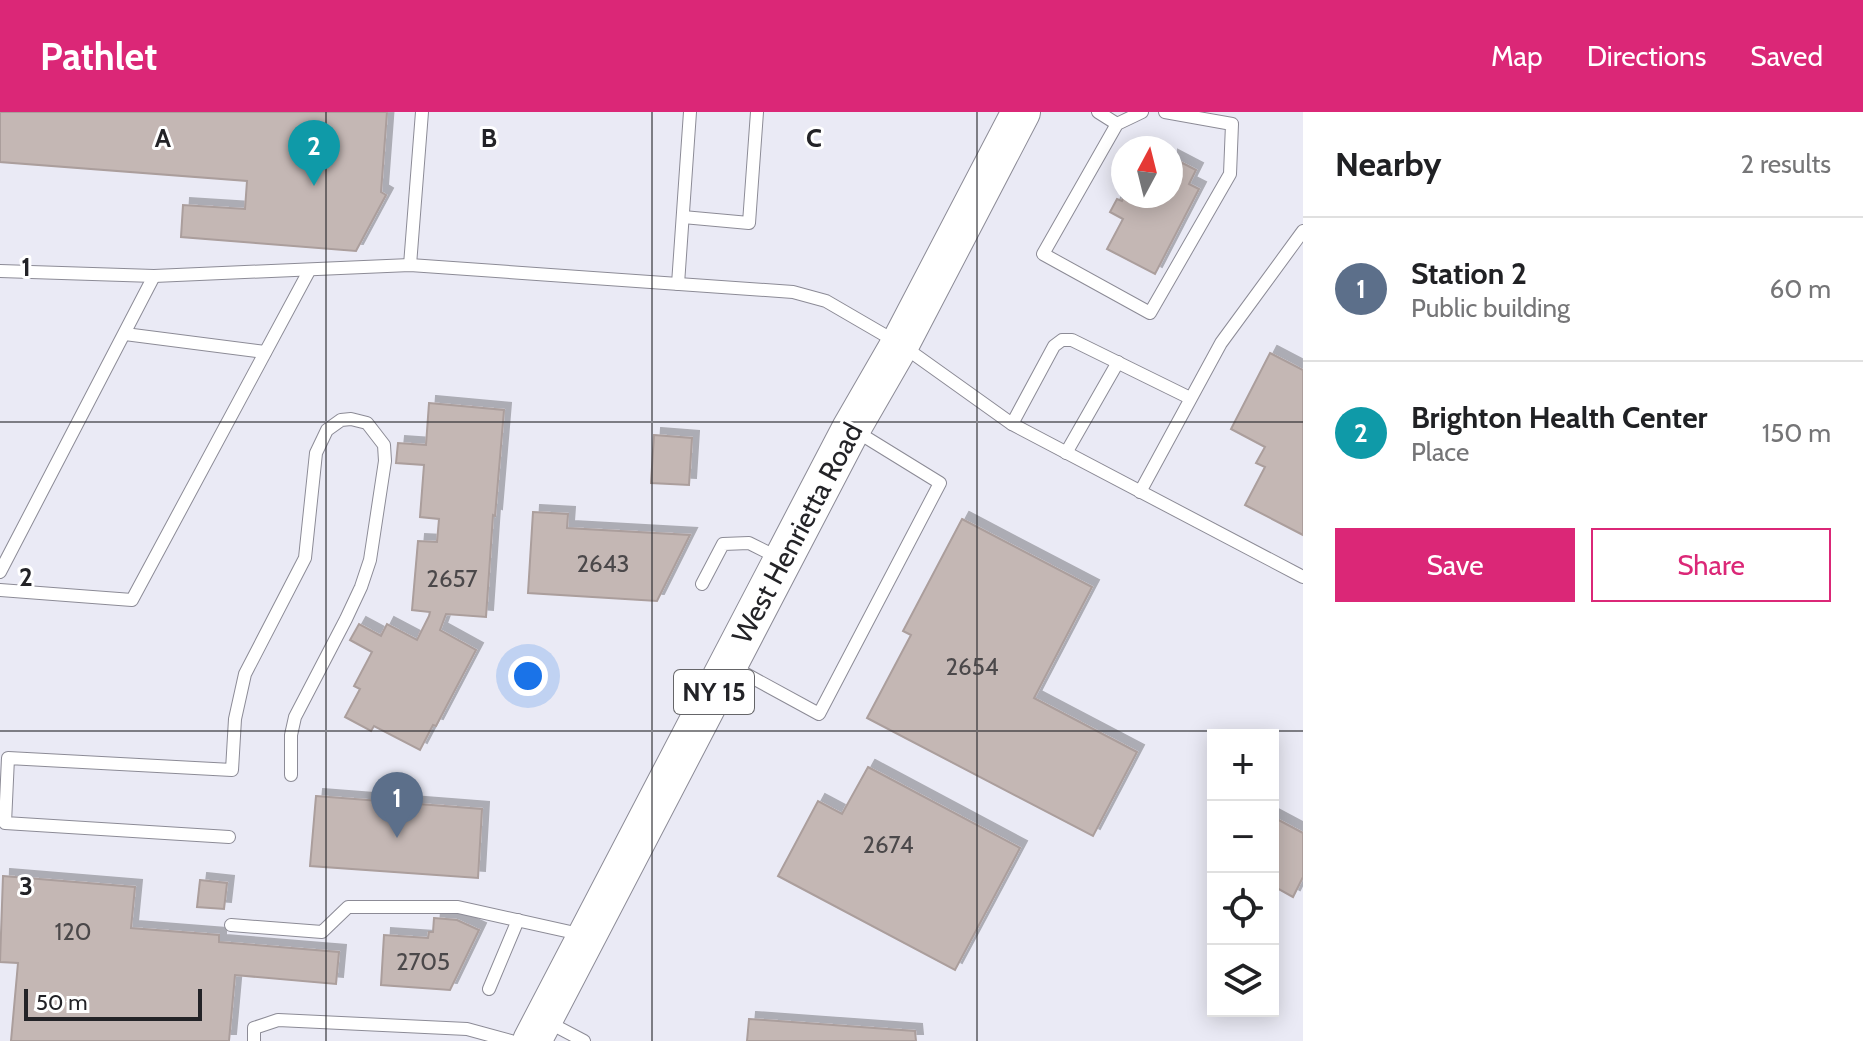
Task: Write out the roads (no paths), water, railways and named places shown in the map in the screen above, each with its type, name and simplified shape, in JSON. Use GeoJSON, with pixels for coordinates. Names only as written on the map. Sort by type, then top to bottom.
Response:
{"type":"FeatureCollection","features":[{"type":"Feature","properties":{"kind":"main road","name":"West Henrietta Road"},"geometry":{"type":"LineString","coordinates":[[538,1030],[851,429],[900,344],[1021,112]]}},
{"type":"Feature","properties":{"kind":"lane"},"geometry":{"type":"LineString","coordinates":[[410,265],[422,112]]}},
{"type":"Feature","properties":{"kind":"lane"},"geometry":{"type":"LineString","coordinates":[[678,284],[690,112]]}},
{"type":"Feature","properties":{"kind":"lane"},"geometry":{"type":"LineString","coordinates":[[683,217],[749,223],[757,112]]}},
{"type":"Feature","properties":{"kind":"lane"},"geometry":{"type":"LineString","coordinates":[[1098,112],[1117,124]]}},
{"type":"Feature","properties":{"kind":"lane"},"geometry":{"type":"LineString","coordinates":[[1142,112],[1117,124],[1043,254],[1150,313],[1230,174],[1232,124],[1165,112]]}},
{"type":"Feature","properties":{"kind":"lane"},"geometry":{"type":"LineString","coordinates":[[1140,492],[1221,343],[1303,231]]}},
{"type":"Feature","properties":{"kind":"lane"},"geometry":{"type":"LineString","coordinates":[[0,271],[154,276],[410,265],[793,292],[826,301],[900,344],[1012,424],[1303,577]]}},
{"type":"Feature","properties":{"kind":"lane"},"geometry":{"type":"LineString","coordinates":[[0,590],[132,600],[309,271]]}},
{"type":"Feature","properties":{"kind":"lane"},"geometry":{"type":"LineString","coordinates":[[0,572],[154,276]]}},
{"type":"Feature","properties":{"kind":"lane"},"geometry":{"type":"LineString","coordinates":[[125,334],[265,352]]}},
{"type":"Feature","properties":{"kind":"lane"},"geometry":{"type":"LineString","coordinates":[[1012,424],[1054,346],[1062,340],[1072,340],[1190,398]]}},
{"type":"Feature","properties":{"kind":"lane"},"geometry":{"type":"LineString","coordinates":[[1066,453],[1118,362]]}},
{"type":"Feature","properties":{"kind":"lane"},"geometry":{"type":"LineString","coordinates":[[229,837],[5,823],[8,758],[232,770],[235,719],[245,674],[305,558],[316,453],[327,430],[341,420],[351,419],[367,423],[384,445],[385,461],[375,535],[361,587],[295,717],[291,735],[291,775]]}},
{"type":"Feature","properties":{"kind":"lane"},"geometry":{"type":"LineString","coordinates":[[728,665],[819,714],[940,483],[851,429]]}},
{"type":"Feature","properties":{"kind":"lane"},"geometry":{"type":"LineString","coordinates":[[702,584],[723,544],[749,543],[783,560]]}},
{"type":"Feature","properties":{"kind":"lane"},"geometry":{"type":"LineString","coordinates":[[231,925],[322,932],[348,907],[458,907],[587,936]]}},
{"type":"Feature","properties":{"kind":"lane"},"geometry":{"type":"LineString","coordinates":[[489,989],[518,920]]}},
{"type":"Feature","properties":{"kind":"lane"},"geometry":{"type":"LineString","coordinates":[[254,1041],[254,1028],[278,1020],[511,1041]]}},
{"type":"Feature","properties":{"kind":"lane"},"geometry":{"type":"LineString","coordinates":[[538,1030],[584,1041]]}},
{"type":"Feature","properties":{"kind":"place","name":"Brighton Health Center"},"geometry":{"type":"Point","coordinates":[314,186]}},
{"type":"Feature","properties":{"kind":"place","name":"Station 2"},"geometry":{"type":"Point","coordinates":[397,838]}}]}
